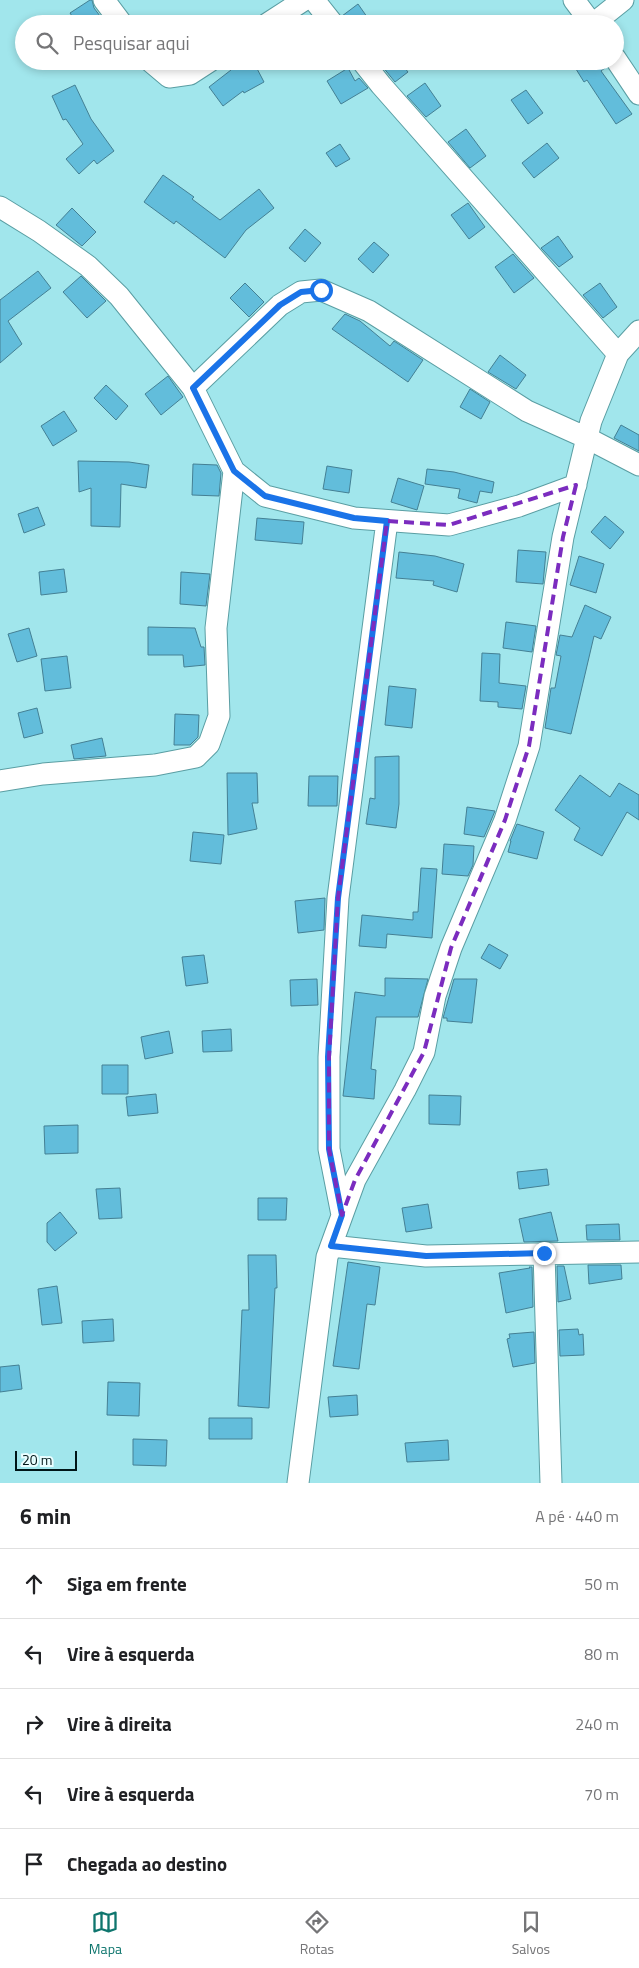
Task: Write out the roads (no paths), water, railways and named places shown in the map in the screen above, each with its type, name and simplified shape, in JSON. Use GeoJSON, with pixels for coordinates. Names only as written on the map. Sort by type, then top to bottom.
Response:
{"type":"FeatureCollection","features":[{"type":"Feature","properties":{"kind":"street"},"geometry":{"type":"LineString","coordinates":[[104,0],[115,15]]}},
{"type":"Feature","properties":{"kind":"street"},"geometry":{"type":"LineString","coordinates":[[282,15],[304,0]]}},
{"type":"Feature","properties":{"kind":"street"},"geometry":{"type":"LineString","coordinates":[[314,0],[326,15]]}},
{"type":"Feature","properties":{"kind":"street"},"geometry":{"type":"LineString","coordinates":[[574,0],[586,15]]}},
{"type":"Feature","properties":{"kind":"street"},"geometry":{"type":"LineString","coordinates":[[604,15],[623,0]]}},
{"type":"Feature","properties":{"kind":"street"},"geometry":{"type":"LineString","coordinates":[[160,70],[169,78],[190,74],[196,70]]}},
{"type":"Feature","properties":{"kind":"street"},"geometry":{"type":"LineString","coordinates":[[369,70],[618,354]]}},
{"type":"Feature","properties":{"kind":"street"},"geometry":{"type":"LineString","coordinates":[[623,70],[639,94]]}},
{"type":"Feature","properties":{"kind":"street"},"geometry":{"type":"LineString","coordinates":[[0,207],[39,231],[88,266],[119,296],[193,388],[234,471],[265,496],[354,518],[449,525],[519,506],[576,485]]}},
{"type":"Feature","properties":{"kind":"street"},"geometry":{"type":"LineString","coordinates":[[193,388],[280,305],[301,292],[321,290],[369,311],[527,411],[587,438],[639,465]]}},
{"type":"Feature","properties":{"kind":"street"},"geometry":{"type":"LineString","coordinates":[[298,1483],[327,1257],[355,1180],[424,1052],[435,996],[451,948],[505,820],[529,746],[563,537],[591,421],[618,354],[639,331]]}},
{"type":"Feature","properties":{"kind":"street"},"geometry":{"type":"LineString","coordinates":[[0,781],[43,774],[156,765],[196,757],[209,744],[219,716],[216,628],[234,471]]}},
{"type":"Feature","properties":{"kind":"street"},"geometry":{"type":"LineString","coordinates":[[342,1215],[329,1149],[328,1057],[338,898],[387,521]]}},
{"type":"Feature","properties":{"kind":"street"},"geometry":{"type":"LineString","coordinates":[[331,1246],[426,1256],[639,1252]]}},
{"type":"Feature","properties":{"kind":"street"},"geometry":{"type":"LineString","coordinates":[[544,1253],[551,1483]]}}]}
